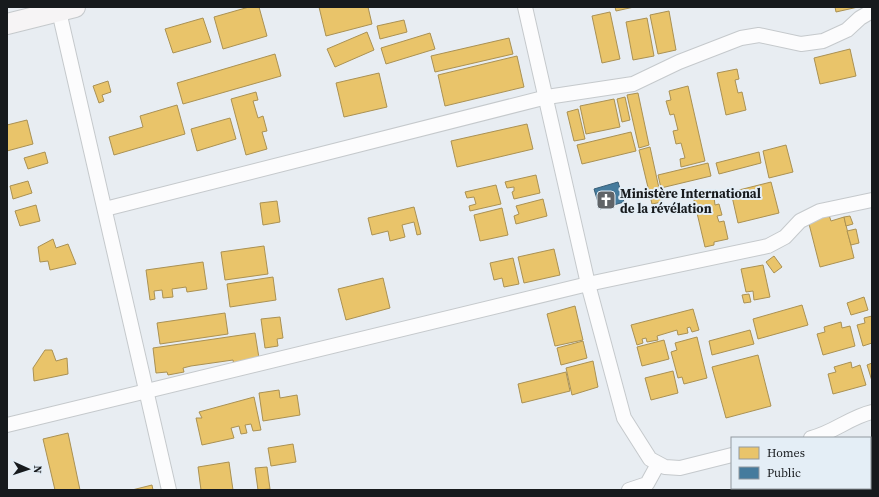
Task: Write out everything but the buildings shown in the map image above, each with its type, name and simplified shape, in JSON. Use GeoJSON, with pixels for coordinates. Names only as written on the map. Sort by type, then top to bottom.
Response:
{"type":"FeatureCollection","features":[{"type":"Feature","properties":{"kind":"street"},"geometry":{"type":"LineString","coordinates":[[525,7],[547,97],[588,284],[624,418],[650,459],[666,467],[680,468],[731,455]]}},
{"type":"Feature","properties":{"kind":"street"},"geometry":{"type":"LineString","coordinates":[[7,24],[64,8],[105,209],[169,490]]}},
{"type":"Feature","properties":{"kind":"street"},"geometry":{"type":"LineString","coordinates":[[105,209],[547,97],[633,84],[679,62],[741,38],[759,35],[801,44],[823,41],[847,30],[860,18],[872,11]]}},
{"type":"Feature","properties":{"kind":"street"},"geometry":{"type":"LineString","coordinates":[[7,425],[588,284],[768,246],[785,237],[800,221],[820,211],[872,200]]}},
{"type":"Feature","properties":{"kind":"street"},"geometry":{"type":"LineString","coordinates":[[813,437],[838,427],[855,417],[872,412]]}},
{"type":"Feature","properties":{"kind":"street"},"geometry":{"type":"LineString","coordinates":[[629,490],[647,484],[658,464]]}},
{"type":"Feature","properties":{"kind":"place","name":"Ministère International de la révélation"},"geometry":{"type":"Point","coordinates":[606,200]}}]}
